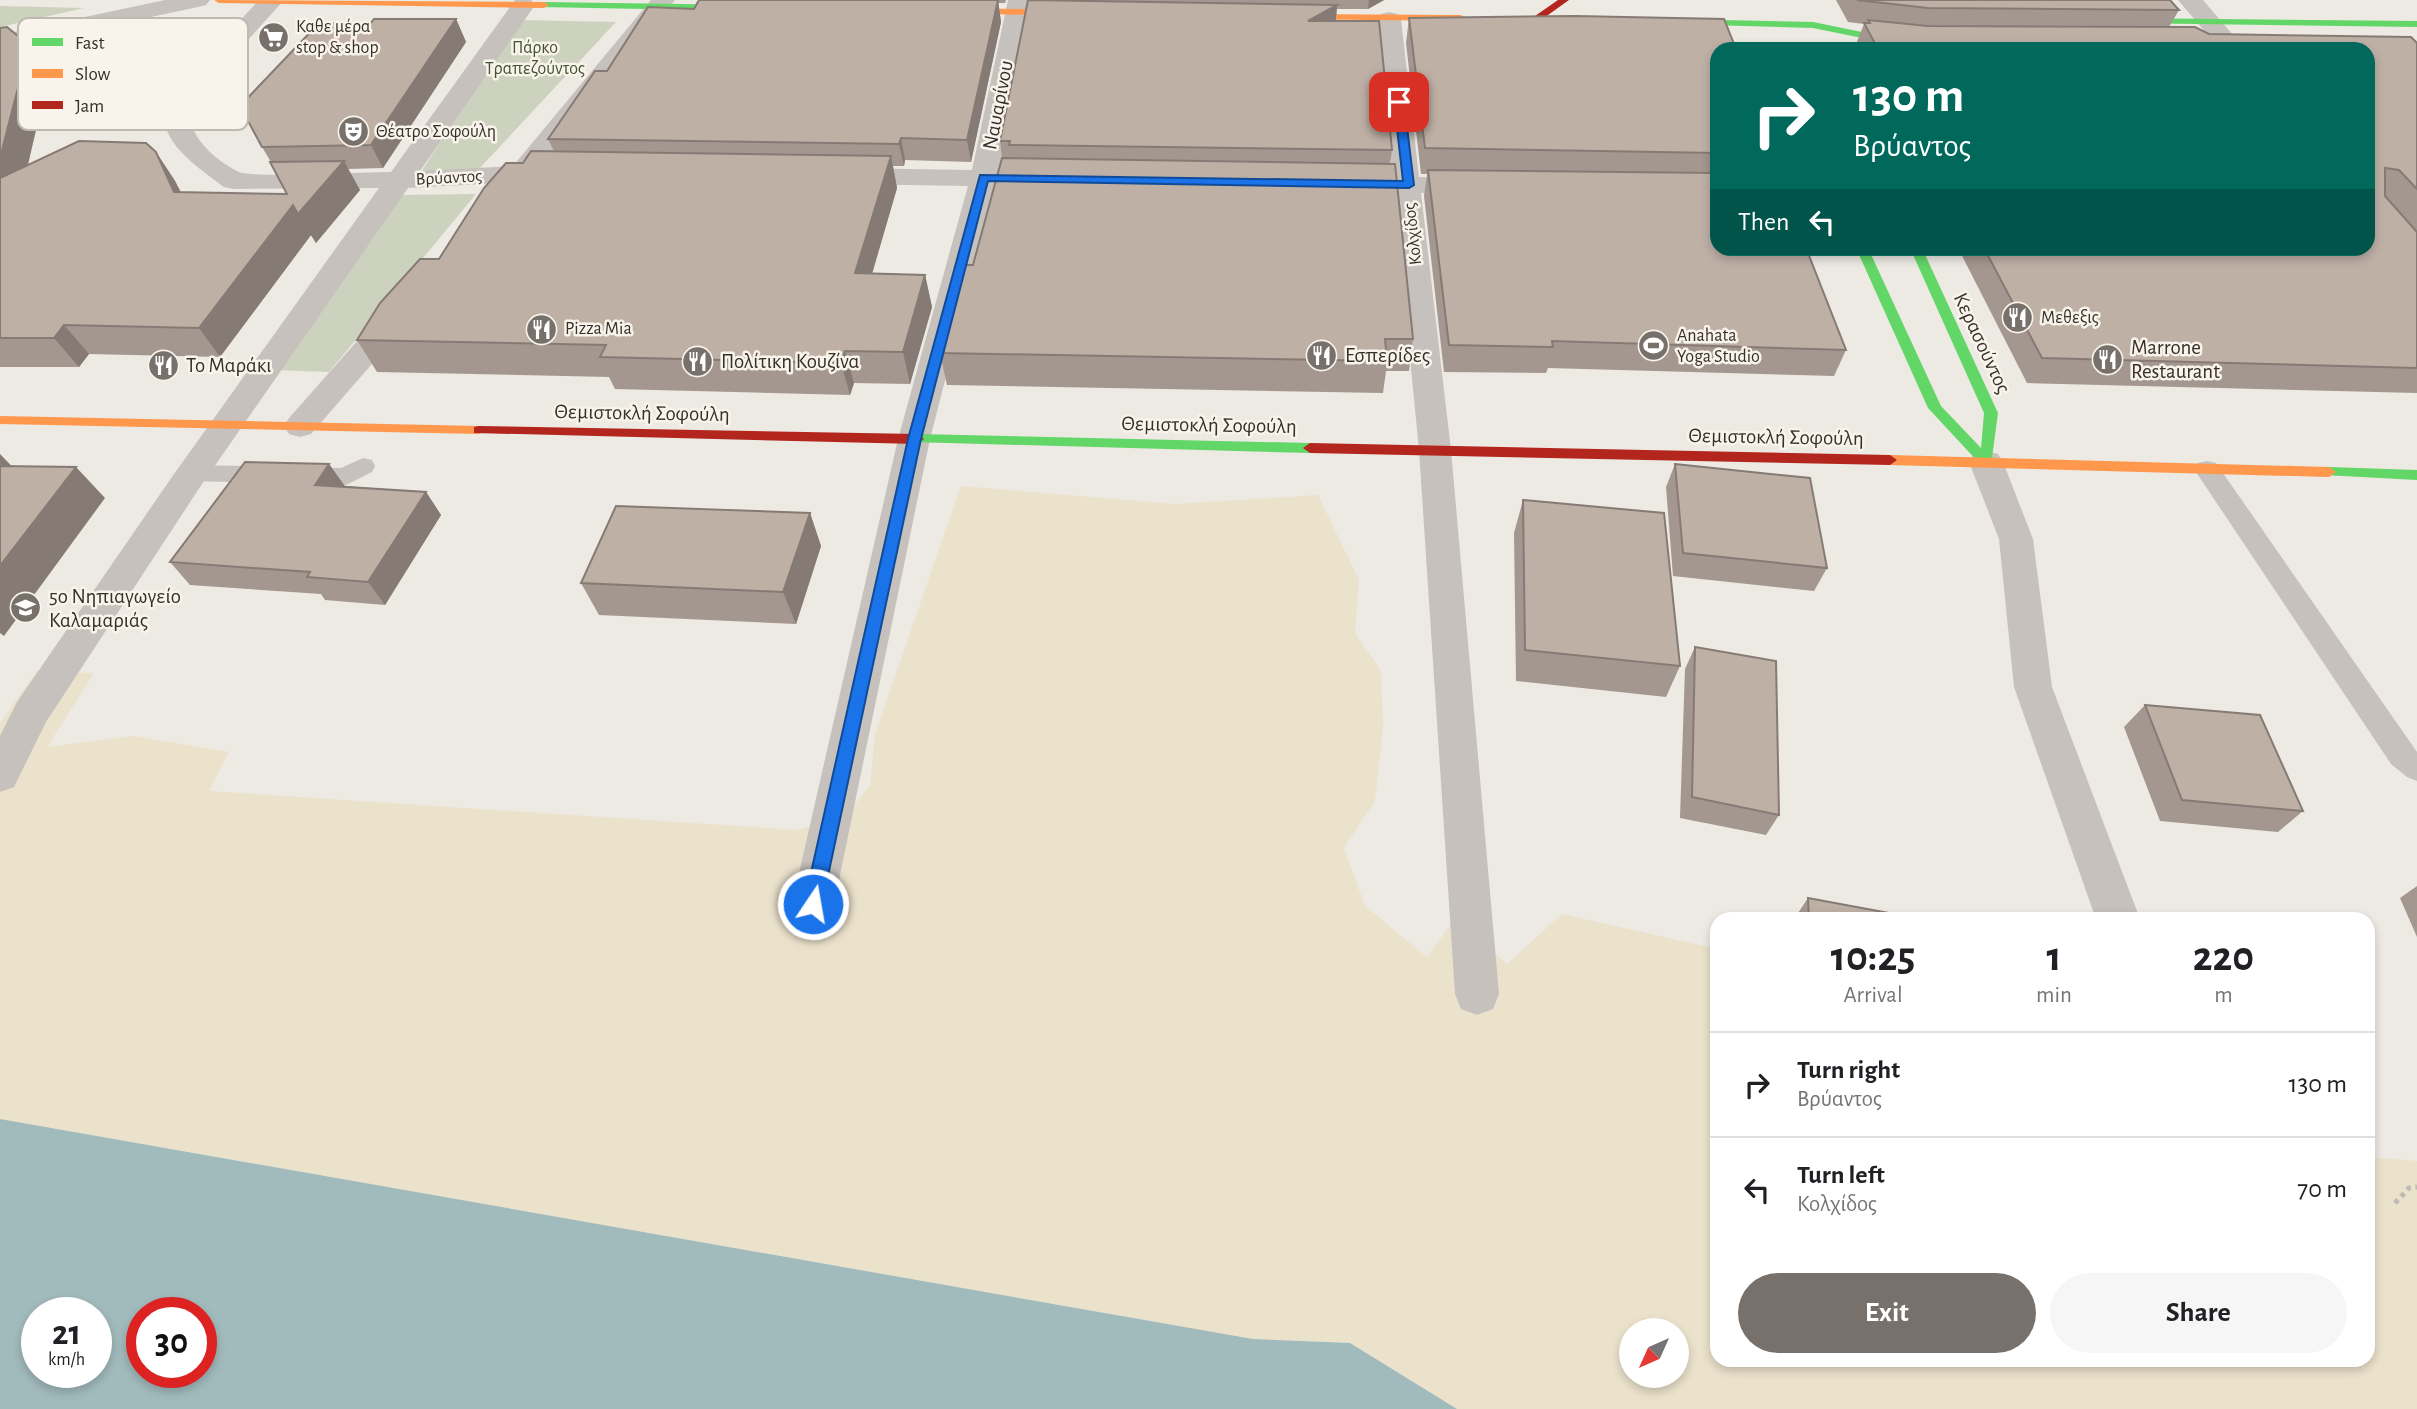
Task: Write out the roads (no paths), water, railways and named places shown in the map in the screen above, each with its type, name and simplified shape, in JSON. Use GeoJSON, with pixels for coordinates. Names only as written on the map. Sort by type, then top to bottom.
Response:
{"type":"FeatureCollection","features":[{"type":"Feature","properties":{"kind":"main road"},"geometry":{"type":"LineString","coordinates":[[219,0],[523,5],[660,4],[765,9]]}},
{"type":"Feature","properties":{"kind":"main road"},"geometry":{"type":"LineString","coordinates":[[1564,0],[1531,18],[1565,19]]}},
{"type":"Feature","properties":{"kind":"main road"},"geometry":{"type":"LineString","coordinates":[[926,11],[1019,6],[1100,14]]}},
{"type":"Feature","properties":{"kind":"main road"},"geometry":{"type":"LineString","coordinates":[[1804,8],[1821,42]]}},
{"type":"Feature","properties":{"kind":"main road"},"geometry":{"type":"LineString","coordinates":[[1265,16],[1484,18]]}},
{"type":"Feature","properties":{"kind":"main road"},"geometry":{"type":"LineString","coordinates":[[1658,22],[1813,25],[1860,17]]}},
{"type":"Feature","properties":{"kind":"main road"},"geometry":{"type":"LineString","coordinates":[[2102,20],[2205,32],[2417,24]]}},
{"type":"Feature","properties":{"kind":"main road"},"geometry":{"type":"LineString","coordinates":[[1813,25],[1862,36],[1932,40]]}},
{"type":"Feature","properties":{"kind":"main road"},"geometry":{"type":"LineString","coordinates":[[1867,256],[1935,408],[1986,462]]}},
{"type":"Feature","properties":{"kind":"main road","name":"Κερασούντος"},"geometry":{"type":"LineString","coordinates":[[1920,256],[1992,413],[1986,462]]}},
{"type":"Feature","properties":{"kind":"main road","name":"Θεμιστοκλή Σοφούλη"},"geometry":{"type":"LineString","coordinates":[[0,420],[1986,462],[2417,475]]}},
{"type":"Feature","properties":{"kind":"street"},"geometry":{"type":"LineString","coordinates":[[113,18],[198,0]]}},
{"type":"Feature","properties":{"kind":"street"},"geometry":{"type":"LineString","coordinates":[[2190,0],[2205,32],[2231,42]]}},
{"type":"Feature","properties":{"kind":"street","name":"Βρύαντος"},"geometry":{"type":"LineString","coordinates":[[248,26],[271,1]]}},
{"type":"Feature","properties":{"kind":"street"},"geometry":{"type":"LineString","coordinates":[[496,202],[660,4]]}},
{"type":"Feature","properties":{"kind":"street"},"geometry":{"type":"LineString","coordinates":[[0,775],[31,713],[192,473],[523,5]]}},
{"type":"Feature","properties":{"kind":"street","name":"Ναυαρίνου"},"geometry":{"type":"LineString","coordinates":[[813,904],[914,439],[984,178],[1019,6]]}},
{"type":"Feature","properties":{"kind":"street","name":"Κολχίδος"},"geometry":{"type":"LineString","coordinates":[[1390,19],[1435,450],[1477,994]]}},
{"type":"Feature","properties":{"kind":"street"},"geometry":{"type":"LineString","coordinates":[[0,42],[18,38]]}},
{"type":"Feature","properties":{"kind":"street","name":"Βρύαντος"},"geometry":{"type":"LineString","coordinates":[[180,130],[191,148],[234,181],[400,180],[479,178],[523,172],[565,173]]}},
{"type":"Feature","properties":{"kind":"street"},"geometry":{"type":"LineString","coordinates":[[816,176],[1080,179]]}},
{"type":"Feature","properties":{"kind":"street"},"geometry":{"type":"LineString","coordinates":[[1313,183],[1502,186]]}},
{"type":"Feature","properties":{"kind":"street"},"geometry":{"type":"LineString","coordinates":[[300,426],[416,294]]}},
{"type":"Feature","properties":{"kind":"street"},"geometry":{"type":"LineString","coordinates":[[1986,462],[2016,539],[2033,687],[2116,912]]}},
{"type":"Feature","properties":{"kind":"lane"},"geometry":{"type":"LineString","coordinates":[[192,473],[346,477],[363,466]]}},
{"type":"Feature","properties":{"kind":"lane"},"geometry":{"type":"LineString","coordinates":[[2207,469],[2401,756],[2417,769]]}},
{"type":"Feature","properties":{"kind":"water"},"geometry":{"type":"Polygon","coordinates":[[[0,1119],[1253,1339],[1350,1343],[1457,1409],[0,1409],[0,1119]]]}},
{"type":"Feature","properties":{"kind":"place","name":"Καθε μέρα stop & shop"},"geometry":{"type":"Point","coordinates":[273,37]}},
{"type":"Feature","properties":{"kind":"place","name":"Θέατρο Σοφούλη"},"geometry":{"type":"Point","coordinates":[353,132]}},
{"type":"Feature","properties":{"kind":"place","name":"Μεθεξις"},"geometry":{"type":"Point","coordinates":[2018,318]}},
{"type":"Feature","properties":{"kind":"place","name":"Pizza Mia"},"geometry":{"type":"Point","coordinates":[542,329]}},
{"type":"Feature","properties":{"kind":"place","name":"Anahata Yoga Studio"},"geometry":{"type":"Point","coordinates":[1654,346]}},
{"type":"Feature","properties":{"kind":"place","name":"Εσπερίδες"},"geometry":{"type":"Point","coordinates":[1322,355]}},
{"type":"Feature","properties":{"kind":"place","name":"Marrone Restaurant"},"geometry":{"type":"Point","coordinates":[2108,359]}},
{"type":"Feature","properties":{"kind":"place","name":"Πολίτικη Κουζίνα"},"geometry":{"type":"Point","coordinates":[698,361]}},
{"type":"Feature","properties":{"kind":"place","name":"Το Μαράκι"},"geometry":{"type":"Point","coordinates":[163,365]}},
{"type":"Feature","properties":{"kind":"place","name":"5ο Νηπιαγωγείο Καλαμαριάς"},"geometry":{"type":"Point","coordinates":[26,608]}},
{"type":"Feature","properties":{"kind":"park label","name":"Πάρκο Τραπεζούντος"},"geometry":{"type":"Point","coordinates":[535,58]}}]}
